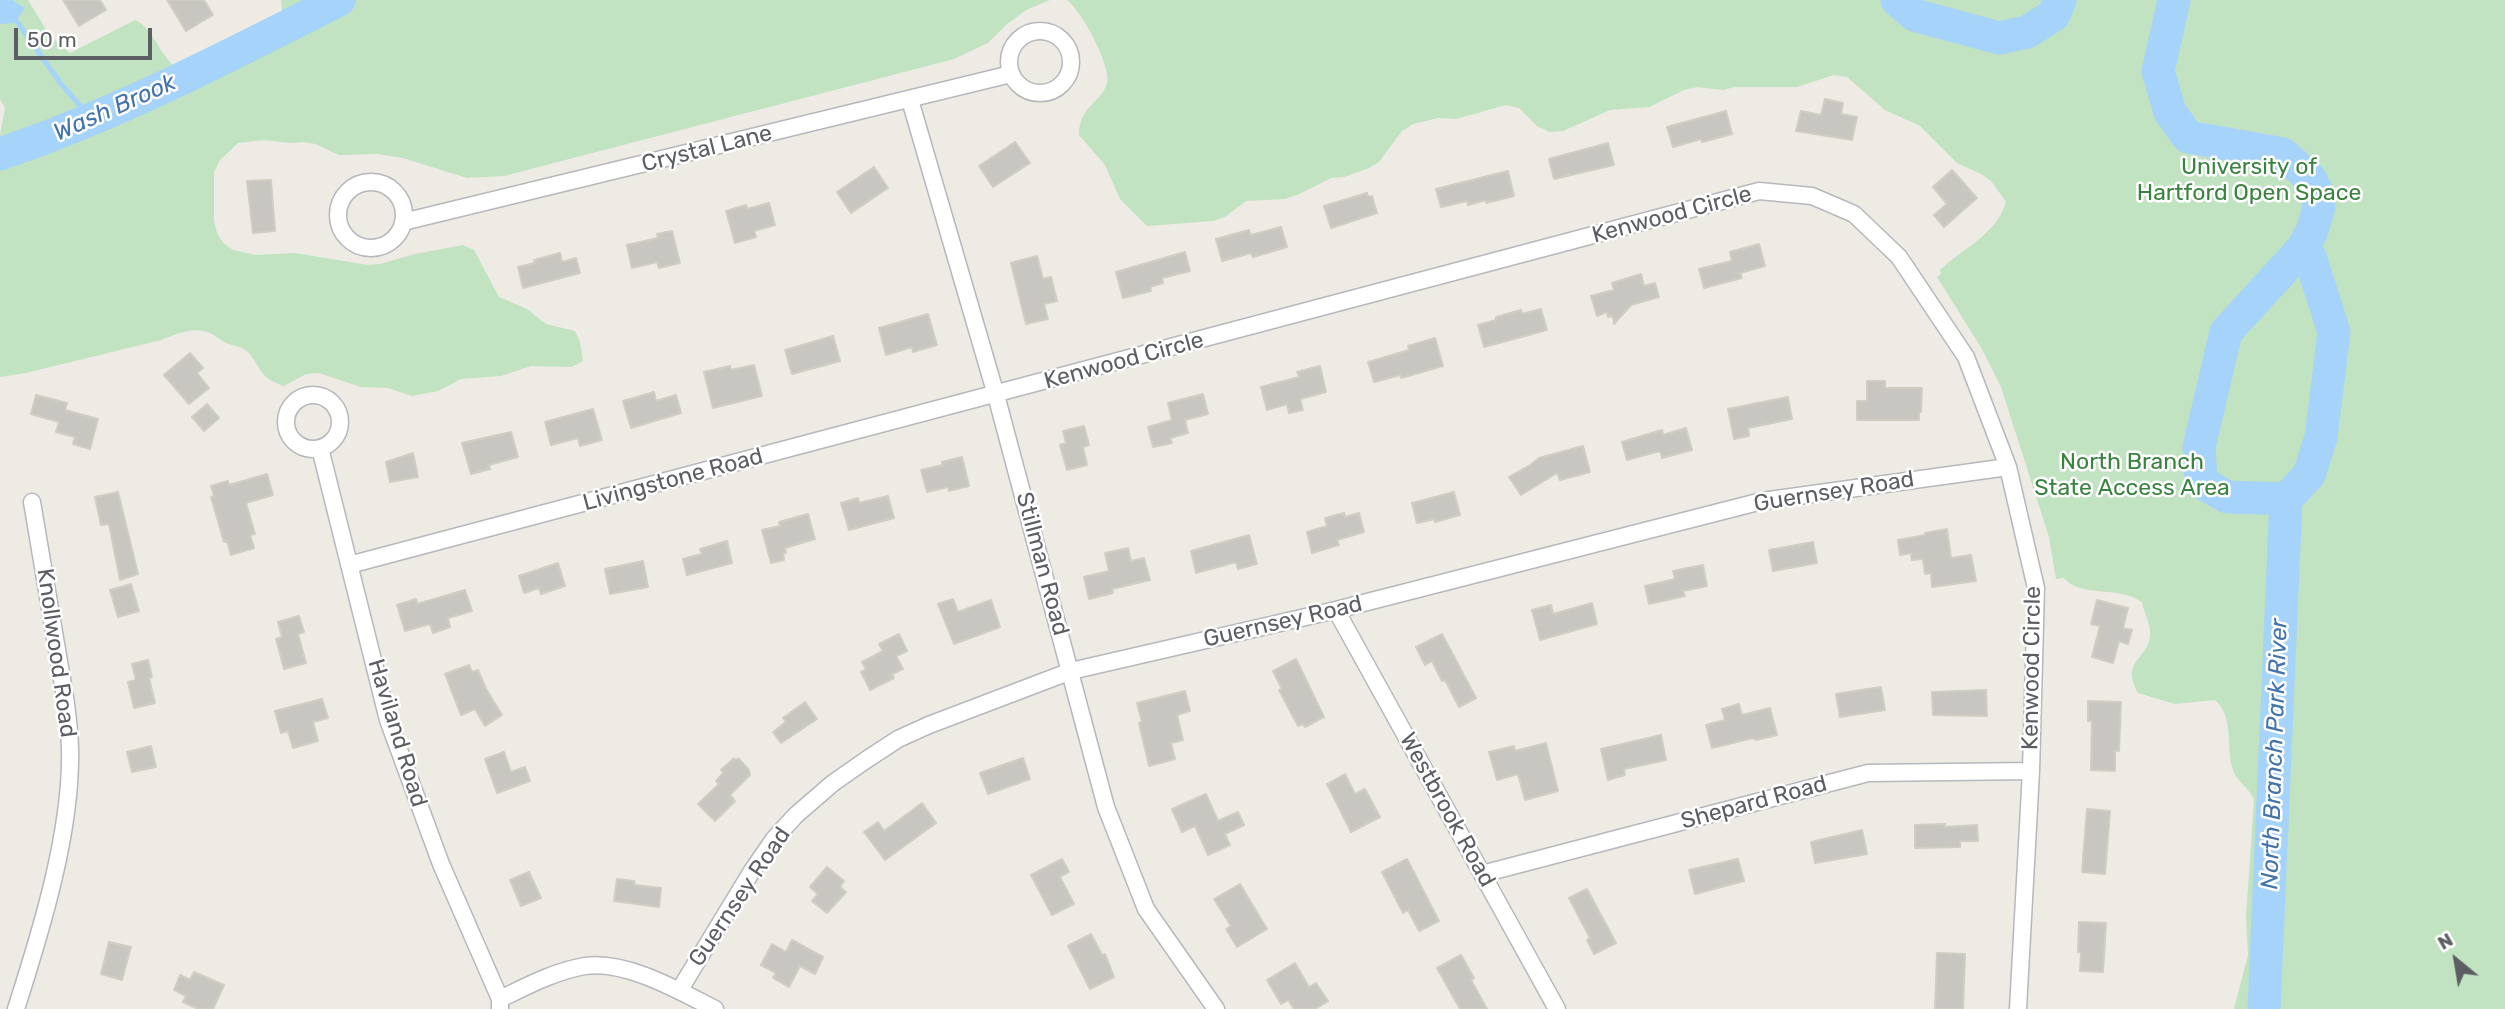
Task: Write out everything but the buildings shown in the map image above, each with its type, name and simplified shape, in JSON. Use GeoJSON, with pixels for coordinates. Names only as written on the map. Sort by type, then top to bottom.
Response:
{"type":"FeatureCollection","features":[{"type":"Feature","properties":{"kind":"street"},"geometry":{"type":"LineString","coordinates":[[1043,30],[1062,39],[1072,58],[1068,78],[1053,91],[1033,93],[1016,83],[1011,74],[1008,63],[1014,43],[1032,31],[1043,30]]}},
{"type":"Feature","properties":{"kind":"street","name":"Crystal Lane"},"geometry":{"type":"LineString","coordinates":[[403,222],[1011,74]]}},
{"type":"Feature","properties":{"kind":"street","name":"Stillman Road"},"geometry":{"type":"LineString","coordinates":[[910,100],[996,395],[1106,807],[1146,909],[1216,1009]]}},
{"type":"Feature","properties":{"kind":"street"},"geometry":{"type":"LineString","coordinates":[[375,182],[386,185],[401,201],[403,222],[399,232],[383,246],[362,247],[352,242],[340,225],[340,204],[354,187],[375,182]]}},
{"type":"Feature","properties":{"kind":"street","name":"Kenwood Circle"},"geometry":{"type":"LineString","coordinates":[[996,395],[1759,191],[1812,196],[1854,214],[1899,257],[1966,357],[2008,467],[2036,587],[2031,771],[2018,1009]]}},
{"type":"Feature","properties":{"kind":"street","name":"Livingstone Road"},"geometry":{"type":"LineString","coordinates":[[349,565],[996,395]]}},
{"type":"Feature","properties":{"kind":"street","name":"Haviland Road"},"geometry":{"type":"LineString","coordinates":[[320,448],[388,720],[441,864],[500,1004]]}},
{"type":"Feature","properties":{"kind":"street","name":"Guernsey Road"},"geometry":{"type":"LineString","coordinates":[[679,991],[752,871],[774,839],[796,815],[833,783],[898,739],[929,725],[1071,671],[1336,610],[1762,500],[2008,467]]}},
{"type":"Feature","properties":{"kind":"street","name":"Knollwood Road"},"geometry":{"type":"LineString","coordinates":[[16,1009],[40,934],[62,830],[70,751],[68,713],[32,502]]}},
{"type":"Feature","properties":{"kind":"street","name":"Westbrook Road"},"geometry":{"type":"LineString","coordinates":[[1336,610],[1557,1009]]}},
{"type":"Feature","properties":{"kind":"street","name":"Shepard Road"},"geometry":{"type":"LineString","coordinates":[[1482,874],[1868,773],[2031,771]]}},
{"type":"Feature","properties":{"kind":"street"},"geometry":{"type":"LineString","coordinates":[[500,1004],[565,971],[601,965],[631,971],[715,1009]]}},
{"type":"Feature","properties":{"kind":"green space"},"geometry":{"type":"Polygon","coordinates":[[[0,0],[28,0],[50,36],[70,53],[135,20],[147,29],[175,67],[188,64],[209,51],[234,41],[278,15],[282,10],[281,0],[1050,0],[1026,10],[988,43],[954,59],[504,176],[467,178],[403,158],[377,154],[339,155],[315,144],[303,142],[264,140],[238,143],[220,160],[214,172],[214,221],[223,243],[233,250],[256,255],[295,253],[368,265],[463,245],[474,250],[499,297],[527,309],[546,324],[575,331],[580,342],[583,361],[571,367],[531,366],[501,376],[461,379],[438,391],[412,396],[388,388],[361,387],[319,373],[306,374],[284,386],[266,377],[249,353],[241,347],[198,330],[26,373],[0,377],[0,135],[5,108],[0,99],[0,0]]]}},
{"type":"Feature","properties":{"kind":"green space"},"geometry":{"type":"Polygon","coordinates":[[[1067,0],[2505,0],[2505,1009],[2234,1009],[2248,955],[2246,918],[2254,799],[2234,772],[2225,714],[2215,700],[2175,704],[2138,693],[2132,673],[2150,635],[2142,602],[2122,594],[2079,588],[2064,578],[2056,579],[2049,537],[2001,387],[1982,349],[1937,277],[1941,274],[1940,270],[1987,232],[2006,202],[1992,182],[1957,163],[1920,126],[1885,110],[1847,77],[1834,75],[1797,87],[1735,87],[1723,90],[1697,87],[1684,90],[1649,107],[1610,110],[1563,131],[1550,132],[1537,126],[1519,108],[1506,105],[1456,119],[1438,118],[1413,124],[1402,131],[1379,162],[1344,177],[1331,178],[1297,195],[1285,199],[1246,201],[1225,217],[1213,221],[1147,226],[1120,199],[1105,165],[1079,135],[1083,117],[1104,90],[1107,75],[1094,39],[1080,15],[1067,0]]]}},
{"type":"Feature","properties":{"kind":"water"},"geometry":{"type":"Polygon","coordinates":[[[0,0],[12,0],[25,8],[14,23],[0,24],[0,0]]]}},
{"type":"Feature","properties":{"kind":"waterway","name":"Wash Brook"},"geometry":{"type":"LineString","coordinates":[[0,154],[130,102],[339,0]]}},
{"type":"Feature","properties":{"kind":"waterway","name":"North Branch Park River"},"geometry":{"type":"LineString","coordinates":[[1897,0],[1914,15],[1999,38],[2027,32],[2054,15],[2060,0]]}},
{"type":"Feature","properties":{"kind":"waterway","name":"North Branch Park River"},"geometry":{"type":"LineString","coordinates":[[2174,0],[2158,71],[2170,112],[2188,137],[2283,154],[2309,177],[2316,190],[2319,207],[2312,231],[2303,248],[2226,332],[2199,447],[2201,482],[2227,497],[2286,499]]}},
{"type":"Feature","properties":{"kind":"waterway"},"geometry":{"type":"LineString","coordinates":[[13,16],[61,84],[92,119]]}},
{"type":"Feature","properties":{"kind":"waterway","name":"North Branch Park River"},"geometry":{"type":"LineString","coordinates":[[2264,1009],[2286,499],[2309,475],[2321,437],[2334,332],[2310,257],[2303,248]]}},
{"type":"Feature","properties":{"kind":"park label","name":"University of Hartford Open Space"},"geometry":{"type":"Point","coordinates":[2249,180]}},
{"type":"Feature","properties":{"kind":"park label","name":"North Branch State Access Area"},"geometry":{"type":"Point","coordinates":[2132,475]}}]}
